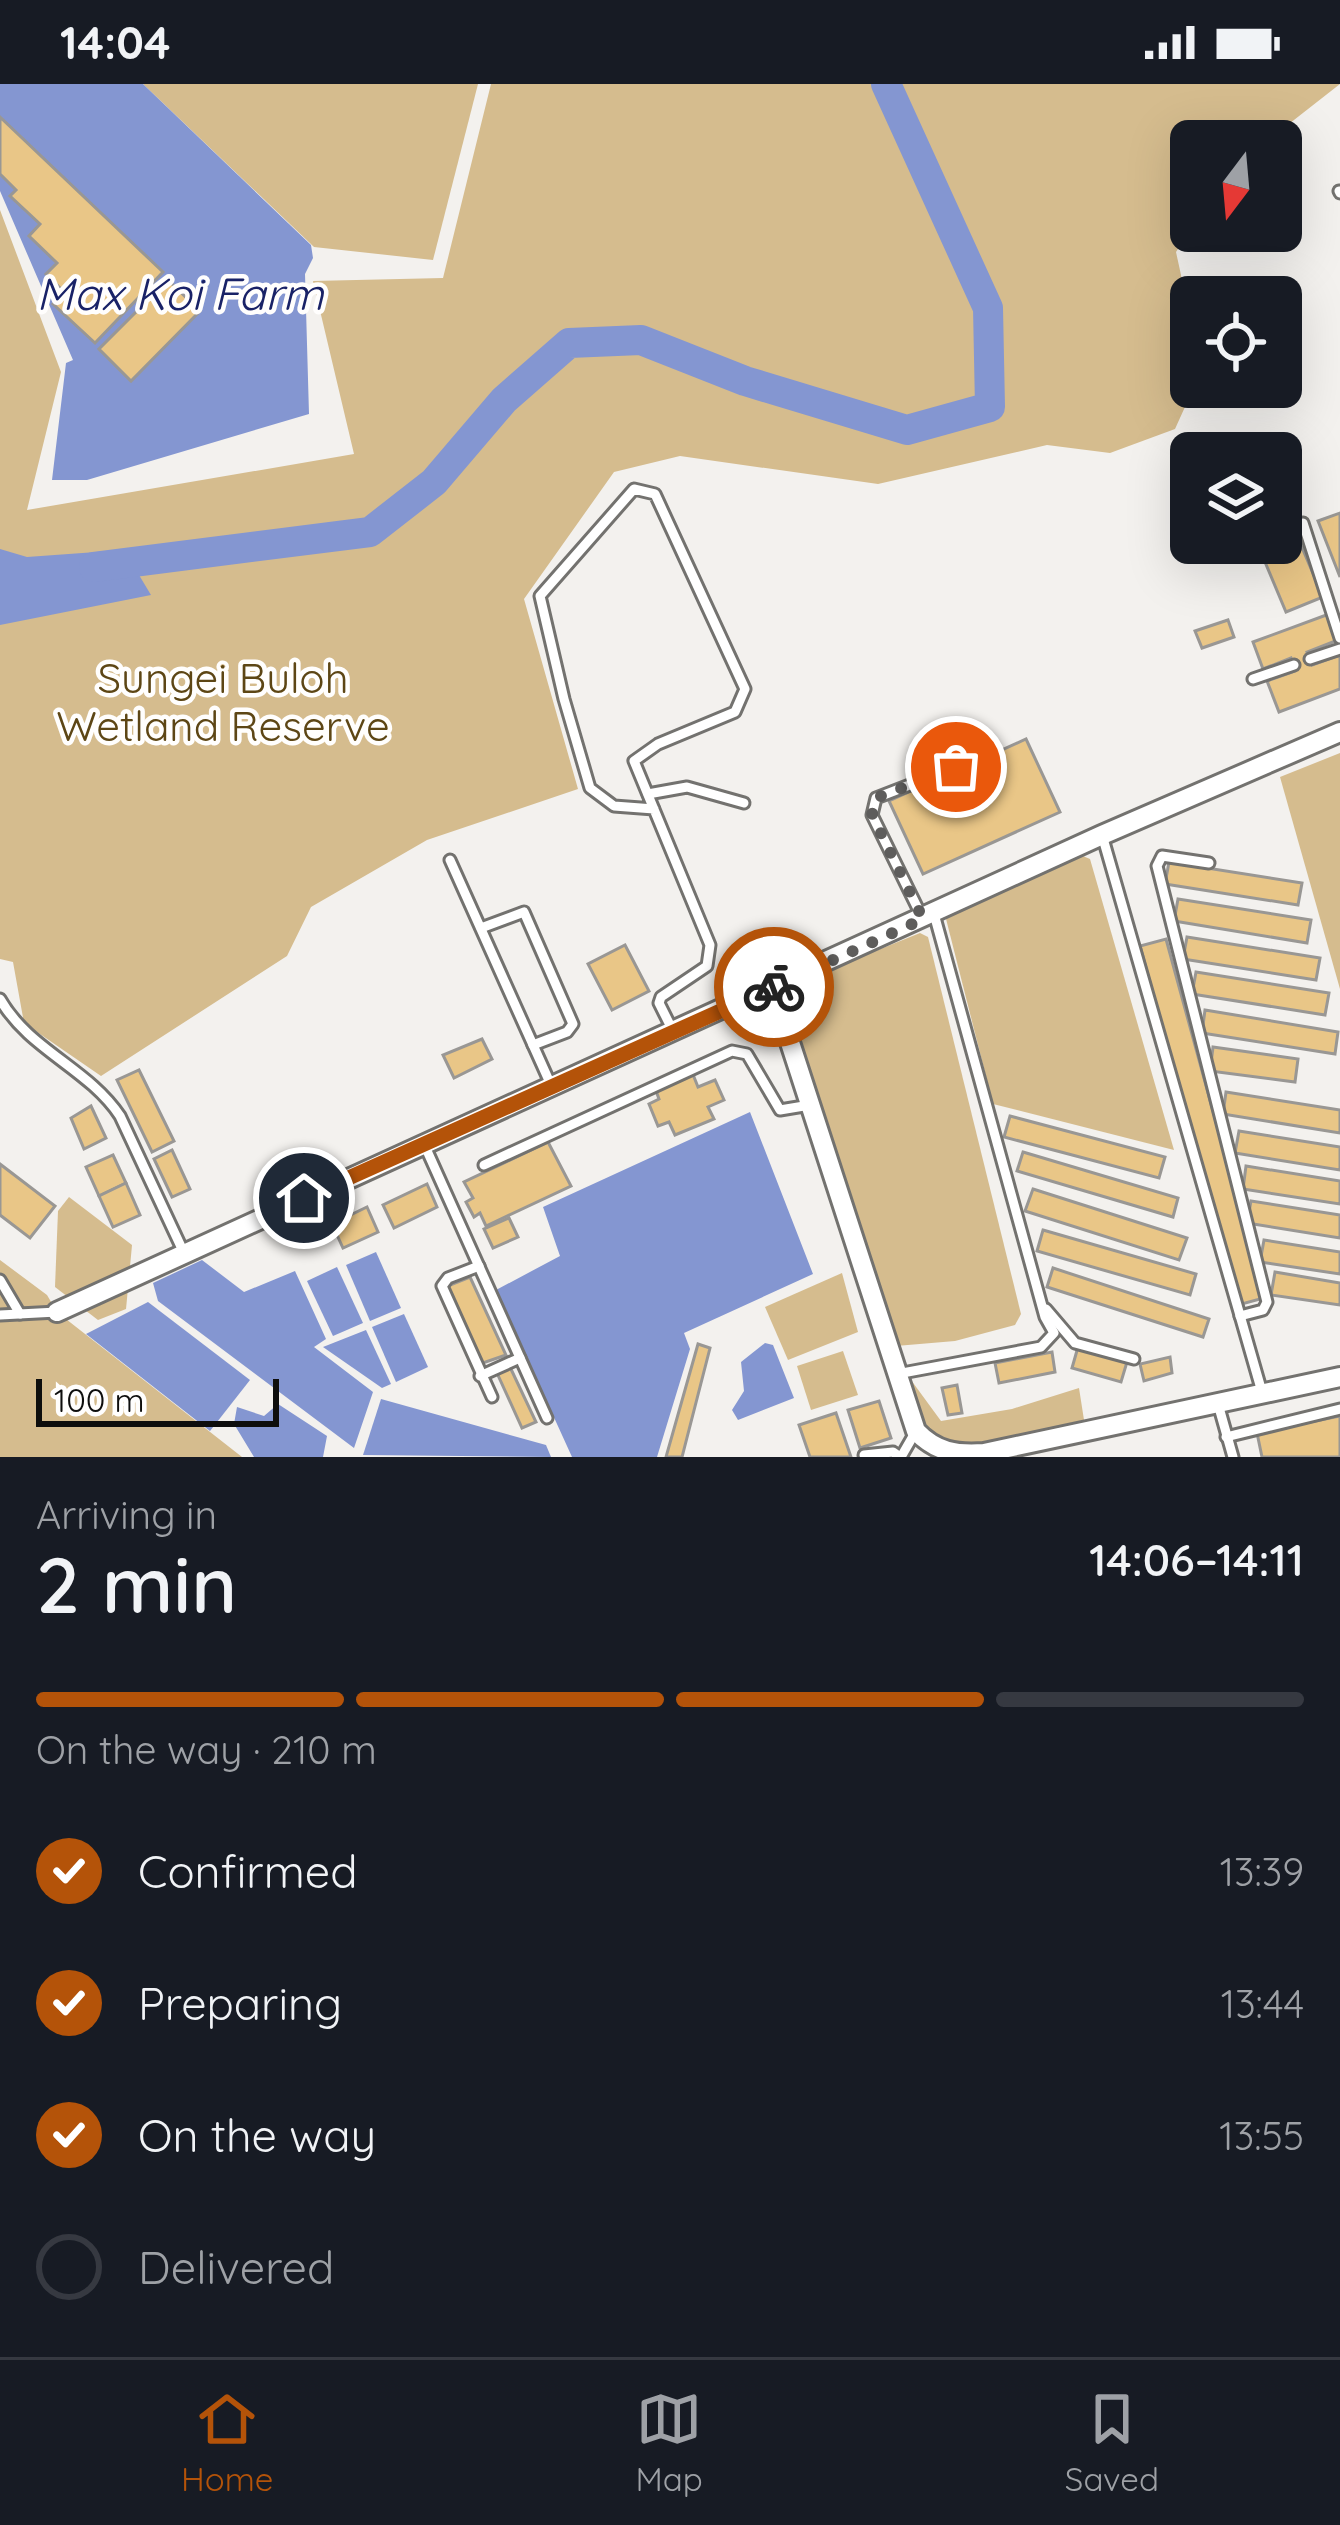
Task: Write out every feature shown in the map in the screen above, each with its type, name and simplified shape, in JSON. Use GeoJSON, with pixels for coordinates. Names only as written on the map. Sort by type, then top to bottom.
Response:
{"type":"FeatureCollection","features":[{"type":"Feature","properties":{"kind":"street"},"geometry":{"type":"LineString","coordinates":[[57,1312],[1102,835],[1340,732]]}},
{"type":"Feature","properties":{"kind":"street"},"geometry":{"type":"LineString","coordinates":[[772,987],[916,1431],[938,1449],[984,1453],[1340,1377]]}},
{"type":"Feature","properties":{"kind":"lane"},"geometry":{"type":"LineString","coordinates":[[654,809],[614,806],[590,788],[540,596],[634,490],[655,494],[745,689],[735,712],[658,744],[634,761],[648,794],[710,945],[707,966],[661,997],[659,1004],[674,1033]]}},
{"type":"Feature","properties":{"kind":"lane"},"geometry":{"type":"LineString","coordinates":[[1303,523],[1340,638]]}},
{"type":"Feature","properties":{"kind":"lane"},"geometry":{"type":"LineString","coordinates":[[1310,659],[1340,650]]}},
{"type":"Feature","properties":{"kind":"lane"},"geometry":{"type":"LineString","coordinates":[[1253,679],[1294,665]]}},
{"type":"Feature","properties":{"kind":"lane"},"geometry":{"type":"LineString","coordinates":[[897,1374],[1041,1347],[1054,1334],[928,916],[872,815],[876,798],[956,767]]}},
{"type":"Feature","properties":{"kind":"lane"},"geometry":{"type":"LineString","coordinates":[[648,794],[687,787],[744,803]]}},
{"type":"Feature","properties":{"kind":"lane"},"geometry":{"type":"LineString","coordinates":[[1102,835],[1262,1392]]}},
{"type":"Feature","properties":{"kind":"lane"},"geometry":{"type":"LineString","coordinates":[[1209,862],[1162,856],[1157,866],[1267,1302],[1263,1310],[1240,1316]]}},
{"type":"Feature","properties":{"kind":"lane"},"geometry":{"type":"LineString","coordinates":[[450,860],[552,1087]]}},
{"type":"Feature","properties":{"kind":"lane"},"geometry":{"type":"LineString","coordinates":[[481,928],[524,912],[573,1024],[567,1032],[533,1045]]}},
{"type":"Feature","properties":{"kind":"lane"},"geometry":{"type":"LineString","coordinates":[[0,1000],[22,1032],[109,1099],[184,1253]]}},
{"type":"Feature","properties":{"kind":"lane"},"geometry":{"type":"LineString","coordinates":[[484,1165],[732,1051],[747,1054],[780,1110],[810,1105]]}},
{"type":"Feature","properties":{"kind":"lane"},"geometry":{"type":"LineString","coordinates":[[423,1143],[547,1418]]}},
{"type":"Feature","properties":{"kind":"lane"},"geometry":{"type":"LineString","coordinates":[[479,1266],[448,1278],[442,1286],[492,1397]]}},
{"type":"Feature","properties":{"kind":"lane"},"geometry":{"type":"LineString","coordinates":[[0,1280],[20,1313]]}},
{"type":"Feature","properties":{"kind":"lane"},"geometry":{"type":"LineString","coordinates":[[1043,1305],[1075,1343],[1134,1359]]}},
{"type":"Feature","properties":{"kind":"lane"},"geometry":{"type":"LineString","coordinates":[[0,1316],[57,1312]]}},
{"type":"Feature","properties":{"kind":"lane"},"geometry":{"type":"LineString","coordinates":[[480,1376],[520,1358]]}},
{"type":"Feature","properties":{"kind":"lane"},"geometry":{"type":"LineString","coordinates":[[1218,1402],[1233,1457]]}},
{"type":"Feature","properties":{"kind":"lane"},"geometry":{"type":"LineString","coordinates":[[1226,1437],[1340,1409]]}},
{"type":"Feature","properties":{"kind":"lane"},"geometry":{"type":"LineString","coordinates":[[864,1455],[893,1452],[901,1457],[916,1431]]}},
{"type":"Feature","properties":{"kind":"green space"},"geometry":{"type":"Polygon","coordinates":[[[143,84],[478,84],[433,260],[314,247],[143,84]]]}},
{"type":"Feature","properties":{"kind":"green space","name":"Sungei Buloh Wetland Reserve"},"geometry":{"type":"Polygon","coordinates":[[[491,84],[1340,84],[1294,120],[1170,120],[1170,252],[1176,252],[1181,276],[1170,276],[1170,408],[1184,408],[1175,429],[1110,453],[1047,445],[878,484],[680,456],[614,472],[524,599],[578,789],[427,840],[311,907],[287,956],[101,1076],[24,1023],[13,962],[0,959],[0,210],[61,372],[27,510],[354,454],[313,281],[443,278],[491,84]]]}},
{"type":"Feature","properties":{"kind":"green space"},"geometry":{"type":"Polygon","coordinates":[[[1340,753],[1340,989],[1280,777],[1340,753]]]}},
{"type":"Feature","properties":{"kind":"green space"},"geometry":{"type":"Polygon","coordinates":[[[1078,854],[1090,859],[1174,1150],[993,1104],[944,911],[1078,854]]]}},
{"type":"Feature","properties":{"kind":"green space"},"geometry":{"type":"Polygon","coordinates":[[[920,933],[928,937],[1021,1314],[1015,1325],[955,1341],[896,1346],[782,997],[784,988],[920,933]]]}},
{"type":"Feature","properties":{"kind":"green space"},"geometry":{"type":"Polygon","coordinates":[[[69,1197],[132,1245],[126,1309],[98,1320],[55,1287],[58,1211],[69,1197]]]}},
{"type":"Feature","properties":{"kind":"green space"},"geometry":{"type":"Polygon","coordinates":[[[0,1260],[47,1295],[57,1312],[242,1457],[0,1457],[0,1260]]]}},
{"type":"Feature","properties":{"kind":"green space"},"geometry":{"type":"Polygon","coordinates":[[[842,1273],[858,1332],[788,1360],[765,1307],[842,1273]]]}},
{"type":"Feature","properties":{"kind":"green space"},"geometry":{"type":"Polygon","coordinates":[[[843,1351],[858,1395],[811,1410],[797,1366],[843,1351]]]}},
{"type":"Feature","properties":{"kind":"green space"},"geometry":{"type":"Polygon","coordinates":[[[911,1380],[941,1421],[1012,1409],[1079,1388],[1084,1420],[960,1448],[931,1441],[901,1384],[911,1380]]]}},
{"type":"Feature","properties":{"kind":"water","name":"Max Koi Farm"},"geometry":{"type":"Polygon","coordinates":[[[0,84],[143,84],[311,245],[313,258],[305,274],[309,414],[87,480],[52,480],[66,363],[73,360],[0,191],[0,84]]]}},
{"type":"Feature","properties":{"kind":"water"},"geometry":{"type":"Polygon","coordinates":[[[0,549],[27,557],[124,550],[151,595],[0,625],[0,549]]]}},
{"type":"Feature","properties":{"kind":"water"},"geometry":{"type":"Polygon","coordinates":[[[750,1112],[813,1274],[684,1333],[690,1349],[657,1457],[572,1457],[496,1290],[560,1256],[543,1207],[750,1112]]]}},
{"type":"Feature","properties":{"kind":"water"},"geometry":{"type":"Polygon","coordinates":[[[376,1252],[401,1308],[370,1321],[346,1265],[376,1252]]]}},
{"type":"Feature","properties":{"kind":"water"},"geometry":{"type":"Polygon","coordinates":[[[202,1260],[244,1292],[295,1271],[326,1339],[314,1347],[373,1392],[354,1448],[158,1301],[153,1283],[202,1260]]]}},
{"type":"Feature","properties":{"kind":"water"},"geometry":{"type":"Polygon","coordinates":[[[337,1267],[363,1323],[333,1336],[307,1281],[337,1267]]]}},
{"type":"Feature","properties":{"kind":"water"},"geometry":{"type":"Polygon","coordinates":[[[148,1302],[250,1380],[210,1431],[86,1334],[148,1302]]]}},
{"type":"Feature","properties":{"kind":"water"},"geometry":{"type":"Polygon","coordinates":[[[404,1314],[428,1367],[396,1382],[372,1327],[404,1314]]]}},
{"type":"Feature","properties":{"kind":"water"},"geometry":{"type":"Polygon","coordinates":[[[366,1330],[391,1384],[382,1388],[323,1347],[366,1330]]]}},
{"type":"Feature","properties":{"kind":"water"},"geometry":{"type":"Polygon","coordinates":[[[765,1343],[773,1345],[794,1398],[738,1420],[732,1410],[744,1391],[741,1362],[765,1343]]]}},
{"type":"Feature","properties":{"kind":"water"},"geometry":{"type":"Polygon","coordinates":[[[381,1399],[546,1445],[551,1457],[363,1455],[381,1399]]]}},
{"type":"Feature","properties":{"kind":"water"},"geometry":{"type":"Polygon","coordinates":[[[278,1404],[327,1436],[323,1457],[254,1457],[234,1424],[237,1407],[264,1416],[278,1404]]]}},
{"type":"Feature","properties":{"kind":"building"},"geometry":{"type":"Polygon","coordinates":[[[0,117],[163,272],[95,343],[53,304],[64,292],[46,274],[57,263],[29,236],[40,224],[10,196],[16,190],[0,174],[0,117]]]}},
{"type":"Feature","properties":{"kind":"building"},"geometry":{"type":"Polygon","coordinates":[[[168,280],[200,311],[131,381],[99,349],[168,280]]]}},
{"type":"Feature","properties":{"kind":"building"},"geometry":{"type":"Polygon","coordinates":[[[1340,513],[1340,577],[1318,521],[1340,513]]]}},
{"type":"Feature","properties":{"kind":"building"},"geometry":{"type":"Polygon","coordinates":[[[1302,548],[1323,597],[1286,612],[1266,564],[1302,564],[1302,548]]]}},
{"type":"Feature","properties":{"kind":"building"},"geometry":{"type":"Polygon","coordinates":[[[1329,614],[1338,640],[1307,652],[1312,665],[1340,655],[1340,689],[1279,712],[1267,681],[1295,671],[1294,665],[1291,658],[1263,669],[1253,642],[1329,614]]]}},
{"type":"Feature","properties":{"kind":"building"},"geometry":{"type":"Polygon","coordinates":[[[1228,620],[1234,637],[1202,648],[1195,631],[1228,620]]]}},
{"type":"Feature","properties":{"kind":"building"},"geometry":{"type":"Polygon","coordinates":[[[1026,739],[1060,812],[923,874],[889,801],[1026,739]]]}},
{"type":"Feature","properties":{"kind":"building"},"geometry":{"type":"Polygon","coordinates":[[[1169,862],[1302,883],[1298,905],[1165,884],[1169,862]]]}},
{"type":"Feature","properties":{"kind":"building"},"geometry":{"type":"Polygon","coordinates":[[[1178,899],[1311,920],[1307,943],[1174,921],[1178,899]]]}},
{"type":"Feature","properties":{"kind":"building"},"geometry":{"type":"Polygon","coordinates":[[[1187,937],[1320,958],[1316,980],[1183,959],[1187,937]]]}},
{"type":"Feature","properties":{"kind":"building"},"geometry":{"type":"Polygon","coordinates":[[[1166,939],[1264,1298],[1238,1305],[1140,946],[1166,939]]]}},
{"type":"Feature","properties":{"kind":"building"},"geometry":{"type":"Polygon","coordinates":[[[625,945],[649,991],[612,1010],[588,964],[625,945]]]}},
{"type":"Feature","properties":{"kind":"building"},"geometry":{"type":"Polygon","coordinates":[[[1196,972],[1329,993],[1325,1015],[1192,994],[1196,972]]]}},
{"type":"Feature","properties":{"kind":"building"},"geometry":{"type":"Polygon","coordinates":[[[1205,1010],[1338,1032],[1335,1054],[1202,1033],[1205,1010]]]}},
{"type":"Feature","properties":{"kind":"building"},"geometry":{"type":"Polygon","coordinates":[[[482,1039],[492,1059],[454,1078],[443,1055],[482,1039]]]}},
{"type":"Feature","properties":{"kind":"building"},"geometry":{"type":"Polygon","coordinates":[[[1213,1047],[1298,1059],[1295,1082],[1210,1071],[1213,1047]]]}},
{"type":"Feature","properties":{"kind":"building"},"geometry":{"type":"Polygon","coordinates":[[[139,1070],[174,1141],[152,1152],[117,1080],[139,1070]]]}},
{"type":"Feature","properties":{"kind":"building"},"geometry":{"type":"Polygon","coordinates":[[[692,1072],[698,1087],[715,1080],[724,1100],[708,1107],[714,1119],[675,1135],[669,1122],[658,1126],[649,1104],[659,1099],[655,1088],[692,1072]]]}},
{"type":"Feature","properties":{"kind":"building"},"geometry":{"type":"Polygon","coordinates":[[[1226,1092],[1340,1110],[1340,1133],[1223,1114],[1226,1092]]]}},
{"type":"Feature","properties":{"kind":"building"},"geometry":{"type":"Polygon","coordinates":[[[91,1106],[106,1138],[84,1149],[71,1118],[91,1106]]]}},
{"type":"Feature","properties":{"kind":"building"},"geometry":{"type":"Polygon","coordinates":[[[1010,1116],[1165,1157],[1159,1178],[1004,1137],[1010,1116]]]}},
{"type":"Feature","properties":{"kind":"building"},"geometry":{"type":"Polygon","coordinates":[[[1239,1131],[1340,1147],[1340,1170],[1235,1153],[1239,1131]]]}},
{"type":"Feature","properties":{"kind":"building"},"geometry":{"type":"Polygon","coordinates":[[[548,1142],[571,1186],[486,1226],[480,1213],[474,1217],[466,1202],[473,1198],[464,1182],[548,1142]]]}},
{"type":"Feature","properties":{"kind":"building"},"geometry":{"type":"Polygon","coordinates":[[[172,1150],[190,1189],[172,1197],[154,1159],[172,1150]]]}},
{"type":"Feature","properties":{"kind":"building"},"geometry":{"type":"Polygon","coordinates":[[[1023,1152],[1178,1198],[1173,1217],[1017,1171],[1023,1152]]]}},
{"type":"Feature","properties":{"kind":"building"},"geometry":{"type":"Polygon","coordinates":[[[113,1155],[126,1183],[99,1196],[86,1167],[113,1155]]]}},
{"type":"Feature","properties":{"kind":"building"},"geometry":{"type":"Polygon","coordinates":[[[0,1164],[55,1206],[30,1238],[0,1215],[0,1164]]]}},
{"type":"Feature","properties":{"kind":"building"},"geometry":{"type":"Polygon","coordinates":[[[1246,1166],[1340,1181],[1340,1204],[1243,1189],[1246,1166]]]}},
{"type":"Feature","properties":{"kind":"building"},"geometry":{"type":"Polygon","coordinates":[[[126,1183],[140,1215],[113,1227],[99,1196],[126,1183]]]}},
{"type":"Feature","properties":{"kind":"building"},"geometry":{"type":"Polygon","coordinates":[[[427,1184],[437,1207],[394,1228],[383,1205],[427,1184]]]}},
{"type":"Feature","properties":{"kind":"building"},"geometry":{"type":"Polygon","coordinates":[[[1033,1189],[1187,1238],[1179,1260],[1025,1211],[1033,1189]]]}},
{"type":"Feature","properties":{"kind":"building"},"geometry":{"type":"Polygon","coordinates":[[[1251,1201],[1340,1215],[1340,1238],[1247,1223],[1251,1201]]]}},
{"type":"Feature","properties":{"kind":"building"},"geometry":{"type":"Polygon","coordinates":[[[367,1207],[378,1232],[343,1248],[332,1224],[367,1207]]]}},
{"type":"Feature","properties":{"kind":"building"},"geometry":{"type":"Polygon","coordinates":[[[509,1218],[518,1237],[493,1248],[484,1229],[509,1218]]]}},
{"type":"Feature","properties":{"kind":"building"},"geometry":{"type":"Polygon","coordinates":[[[1043,1230],[1196,1274],[1190,1295],[1037,1251],[1043,1230]]]}},
{"type":"Feature","properties":{"kind":"building"},"geometry":{"type":"Polygon","coordinates":[[[1264,1240],[1340,1252],[1340,1274],[1260,1262],[1264,1240]]]}},
{"type":"Feature","properties":{"kind":"building"},"geometry":{"type":"Polygon","coordinates":[[[1053,1268],[1209,1319],[1203,1337],[1047,1287],[1053,1268]]]}},
{"type":"Feature","properties":{"kind":"building"},"geometry":{"type":"Polygon","coordinates":[[[1275,1272],[1340,1283],[1340,1305],[1271,1295],[1275,1272]]]}},
{"type":"Feature","properties":{"kind":"building"},"geometry":{"type":"Polygon","coordinates":[[[470,1277],[506,1355],[480,1364],[445,1287],[470,1277]]]}},
{"type":"Feature","properties":{"kind":"building"},"geometry":{"type":"Polygon","coordinates":[[[698,1344],[710,1348],[682,1457],[666,1457],[698,1344]]]}},
{"type":"Feature","properties":{"kind":"building"},"geometry":{"type":"Polygon","coordinates":[[[1078,1347],[1127,1362],[1121,1382],[1072,1368],[1078,1347]]]}},
{"type":"Feature","properties":{"kind":"building"},"geometry":{"type":"Polygon","coordinates":[[[1052,1352],[1055,1372],[999,1383],[995,1363],[1052,1352]]]}},
{"type":"Feature","properties":{"kind":"building"},"geometry":{"type":"Polygon","coordinates":[[[1170,1357],[1172,1373],[1144,1381],[1140,1364],[1170,1357]]]}},
{"type":"Feature","properties":{"kind":"building"},"geometry":{"type":"Polygon","coordinates":[[[510,1367],[536,1422],[522,1428],[497,1373],[510,1367]]]}},
{"type":"Feature","properties":{"kind":"building"},"geometry":{"type":"Polygon","coordinates":[[[957,1385],[962,1413],[948,1415],[942,1388],[957,1385]]]}},
{"type":"Feature","properties":{"kind":"building"},"geometry":{"type":"Polygon","coordinates":[[[879,1401],[891,1438],[860,1448],[848,1410],[879,1401]]]}},
{"type":"Feature","properties":{"kind":"building"},"geometry":{"type":"Polygon","coordinates":[[[836,1413],[851,1457],[810,1457],[799,1425],[836,1413]]]}},
{"type":"Feature","properties":{"kind":"building"},"geometry":{"type":"Polygon","coordinates":[[[1340,1416],[1340,1457],[1262,1457],[1257,1433],[1340,1416]]]}},
{"type":"Feature","properties":{"kind":"waterway"},"geometry":{"type":"LineString","coordinates":[[94,567],[370,532],[434,482],[504,400],[569,343],[641,340],[745,381],[907,430],[990,407],[988,308],[886,84]]}},
{"type":"Feature","properties":{"kind":"way so far"},"geometry":{"type":"LineString","coordinates":[[774,987],[923,919],[872,815],[872,806],[876,798],[956,767]]}},
{"type":"Feature","properties":{"kind":"route"},"geometry":{"type":"LineString","coordinates":[[304,1198],[774,987]]}}]}
